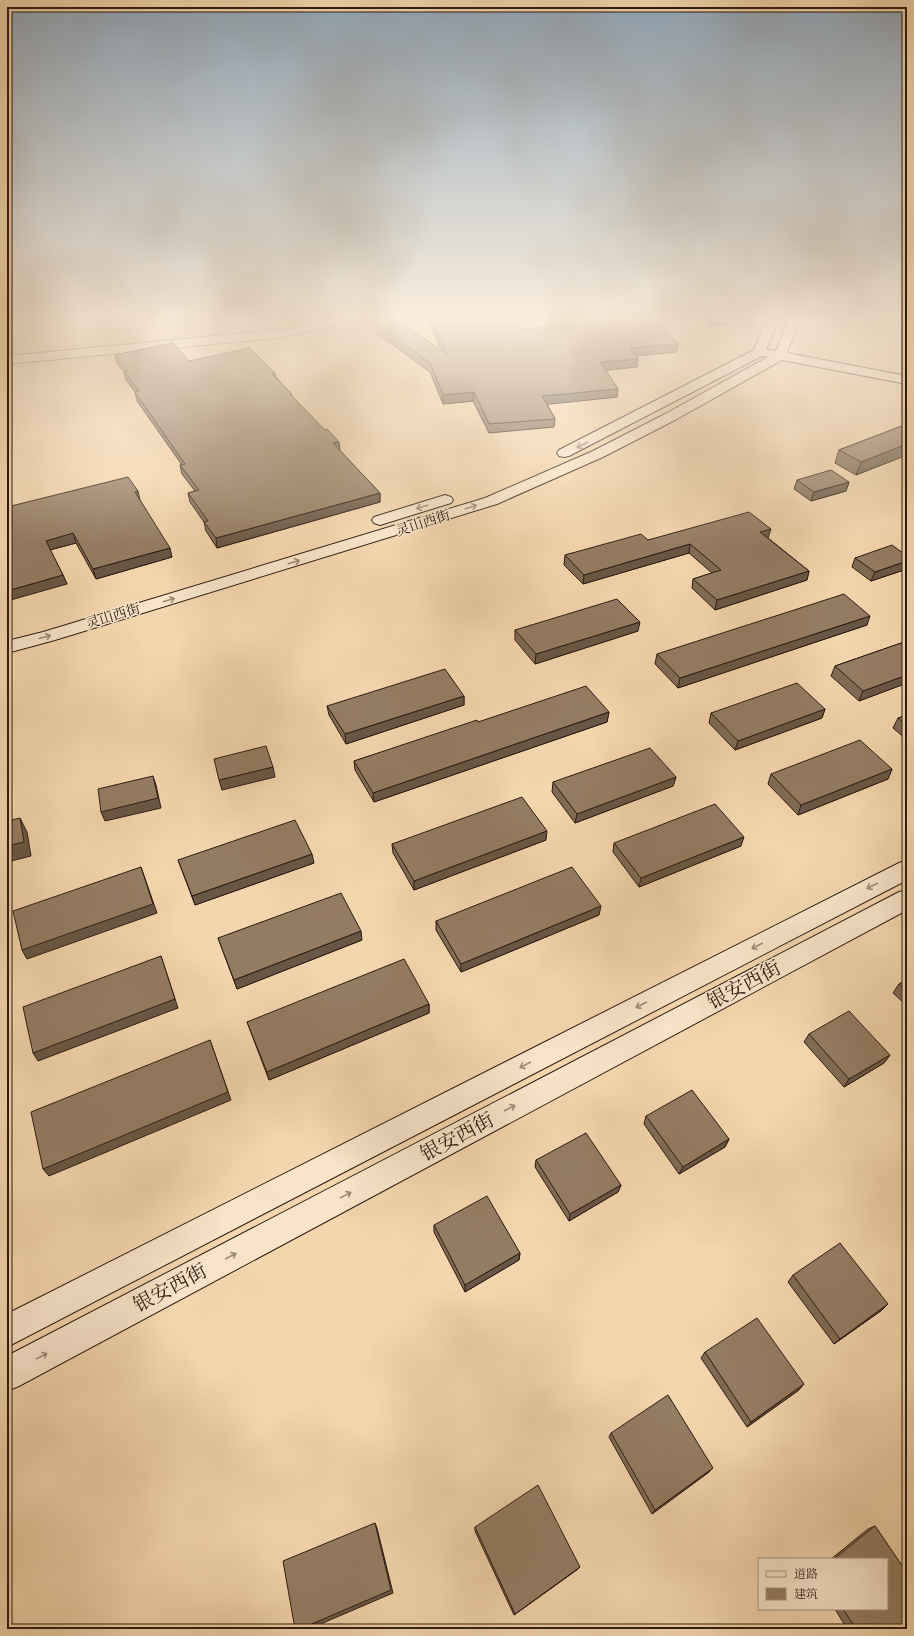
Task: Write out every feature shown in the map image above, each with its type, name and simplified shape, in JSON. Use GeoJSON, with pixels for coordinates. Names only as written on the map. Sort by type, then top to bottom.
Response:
{"type":"FeatureCollection","features":[{"type":"Feature","properties":{"kind":"main road"},"geometry":{"type":"LineString","coordinates":[[548,460],[576,448],[676,395]]}},
{"type":"Feature","properties":{"kind":"main road","name":"灵山西街"},"geometry":{"type":"LineString","coordinates":[[7,647],[49,636],[412,527],[490,501],[598,454],[709,395]]}},
{"type":"Feature","properties":{"kind":"main road","name":"灵山西街"},"geometry":{"type":"LineString","coordinates":[[7,633],[32,627],[475,491]]}},
{"type":"Feature","properties":{"kind":"main road","name":"银安西街"},"geometry":{"type":"LineString","coordinates":[[7,1331],[907,868]]}},
{"type":"Feature","properties":{"kind":"main road","name":"银安西街"},"geometry":{"type":"LineString","coordinates":[[7,1374],[907,899]]}},
{"type":"Feature","properties":{"kind":"building"},"geometry":{"type":"Polygon","coordinates":[[[137,395],[291,395],[325,430],[327,429],[339,442],[333,443],[380,493],[216,538],[204,522],[208,521],[188,493],[199,490],[180,465],[185,464],[137,395]]]}},
{"type":"Feature","properties":{"kind":"building"},"geometry":{"type":"Polygon","coordinates":[[[476,395],[549,395],[542,396],[555,419],[489,424],[476,395]]]}},
{"type":"Feature","properties":{"kind":"building"},"geometry":{"type":"Polygon","coordinates":[[[907,424],[907,444],[861,462],[839,450],[907,424]]]}},
{"type":"Feature","properties":{"kind":"building"},"geometry":{"type":"Polygon","coordinates":[[[831,470],[849,482],[814,492],[797,480],[831,470]]]}},
{"type":"Feature","properties":{"kind":"building"},"geometry":{"type":"Polygon","coordinates":[[[128,477],[138,491],[135,492],[170,548],[93,569],[73,533],[46,541],[63,575],[7,591],[7,507],[128,477]]]}},
{"type":"Feature","properties":{"kind":"building"},"geometry":{"type":"Polygon","coordinates":[[[749,512],[771,529],[760,532],[809,571],[717,600],[693,579],[721,570],[690,544],[584,575],[565,555],[641,534],[648,540],[749,512]]]}},
{"type":"Feature","properties":{"kind":"building"},"geometry":{"type":"Polygon","coordinates":[[[892,545],[907,556],[907,561],[875,572],[855,558],[892,545]]]}},
{"type":"Feature","properties":{"kind":"building"},"geometry":{"type":"Polygon","coordinates":[[[844,594],[870,616],[680,678],[657,654],[844,594]]]}},
{"type":"Feature","properties":{"kind":"building"},"geometry":{"type":"Polygon","coordinates":[[[617,599],[640,622],[536,654],[515,630],[617,599]]]}},
{"type":"Feature","properties":{"kind":"building"},"geometry":{"type":"Polygon","coordinates":[[[907,641],[907,675],[863,691],[835,666],[907,641]]]}},
{"type":"Feature","properties":{"kind":"building"},"geometry":{"type":"Polygon","coordinates":[[[445,669],[464,696],[345,734],[327,706],[445,669]]]}},
{"type":"Feature","properties":{"kind":"building"},"geometry":{"type":"Polygon","coordinates":[[[797,683],[825,709],[738,741],[711,713],[797,683]]]}},
{"type":"Feature","properties":{"kind":"building"},"geometry":{"type":"Polygon","coordinates":[[[586,686],[609,712],[373,793],[354,761],[477,720],[478,722],[586,686]]]}},
{"type":"Feature","properties":{"kind":"building"},"geometry":{"type":"Polygon","coordinates":[[[907,715],[907,726],[898,718],[907,715]]]}},
{"type":"Feature","properties":{"kind":"building"},"geometry":{"type":"Polygon","coordinates":[[[860,740],[892,769],[801,805],[771,774],[860,740]]]}},
{"type":"Feature","properties":{"kind":"building"},"geometry":{"type":"Polygon","coordinates":[[[266,746],[273,767],[219,780],[214,759],[266,746]]]}},
{"type":"Feature","properties":{"kind":"building"},"geometry":{"type":"Polygon","coordinates":[[[650,748],[676,777],[577,814],[553,782],[650,748]]]}},
{"type":"Feature","properties":{"kind":"building"},"geometry":{"type":"Polygon","coordinates":[[[153,776],[158,798],[101,812],[98,789],[153,776]]]}},
{"type":"Feature","properties":{"kind":"building"},"geometry":{"type":"Polygon","coordinates":[[[522,797],[547,831],[414,881],[392,844],[522,797]]]}},
{"type":"Feature","properties":{"kind":"building"},"geometry":{"type":"Polygon","coordinates":[[[715,804],[744,837],[641,878],[614,843],[715,804]]]}},
{"type":"Feature","properties":{"kind":"building"},"geometry":{"type":"Polygon","coordinates":[[[20,818],[24,842],[7,846],[7,821],[20,818]]]}},
{"type":"Feature","properties":{"kind":"building"},"geometry":{"type":"Polygon","coordinates":[[[295,820],[312,854],[192,896],[178,860],[295,820]]]}},
{"type":"Feature","properties":{"kind":"building"},"geometry":{"type":"Polygon","coordinates":[[[141,867],[153,904],[22,950],[13,911],[141,867]]]}},
{"type":"Feature","properties":{"kind":"building"},"geometry":{"type":"Polygon","coordinates":[[[572,867],[601,906],[461,964],[436,921],[572,867]]]}},
{"type":"Feature","properties":{"kind":"building"},"geometry":{"type":"Polygon","coordinates":[[[341,893],[361,931],[234,980],[218,938],[341,893]]]}},
{"type":"Feature","properties":{"kind":"building"},"geometry":{"type":"Polygon","coordinates":[[[161,956],[175,999],[33,1053],[23,1007],[161,956]]]}},
{"type":"Feature","properties":{"kind":"building"},"geometry":{"type":"Polygon","coordinates":[[[404,959],[429,1004],[267,1072],[247,1022],[404,959]]]}},
{"type":"Feature","properties":{"kind":"building"},"geometry":{"type":"Polygon","coordinates":[[[907,979],[907,992],[899,984],[907,979]]]}},
{"type":"Feature","properties":{"kind":"building"},"geometry":{"type":"Polygon","coordinates":[[[849,1011],[890,1055],[849,1079],[809,1034],[849,1011]]]}},
{"type":"Feature","properties":{"kind":"building"},"geometry":{"type":"Polygon","coordinates":[[[210,1040],[228,1092],[43,1169],[31,1112],[210,1040]]]}},
{"type":"Feature","properties":{"kind":"building"},"geometry":{"type":"Polygon","coordinates":[[[692,1090],[729,1139],[683,1167],[646,1116],[692,1090]]]}},
{"type":"Feature","properties":{"kind":"building"},"geometry":{"type":"Polygon","coordinates":[[[586,1133],[621,1185],[570,1214],[536,1160],[586,1133]]]}},
{"type":"Feature","properties":{"kind":"building"},"geometry":{"type":"Polygon","coordinates":[[[487,1196],[520,1253],[465,1285],[434,1225],[487,1196]]]}},
{"type":"Feature","properties":{"kind":"building"},"geometry":{"type":"Polygon","coordinates":[[[840,1243],[888,1304],[840,1339],[793,1275],[840,1243]]]}},
{"type":"Feature","properties":{"kind":"building"},"geometry":{"type":"Polygon","coordinates":[[[757,1318],[804,1384],[751,1422],[705,1352],[757,1318]]]}},
{"type":"Feature","properties":{"kind":"building"},"geometry":{"type":"Polygon","coordinates":[[[668,1395],[713,1468],[655,1510],[611,1433],[668,1395]]]}},
{"type":"Feature","properties":{"kind":"building"},"geometry":{"type":"Polygon","coordinates":[[[538,1485],[580,1567],[515,1614],[475,1527],[538,1485]]]}},
{"type":"Feature","properties":{"kind":"building"},"geometry":{"type":"Polygon","coordinates":[[[375,1523],[391,1590],[300,1629],[295,1629],[283,1561],[375,1523]]]}},
{"type":"Feature","properties":{"kind":"building"},"geometry":{"type":"Polygon","coordinates":[[[875,1526],[907,1573],[907,1629],[856,1629],[844,1610],[888,1610],[888,1558],[835,1558],[875,1526]]]}}]}
